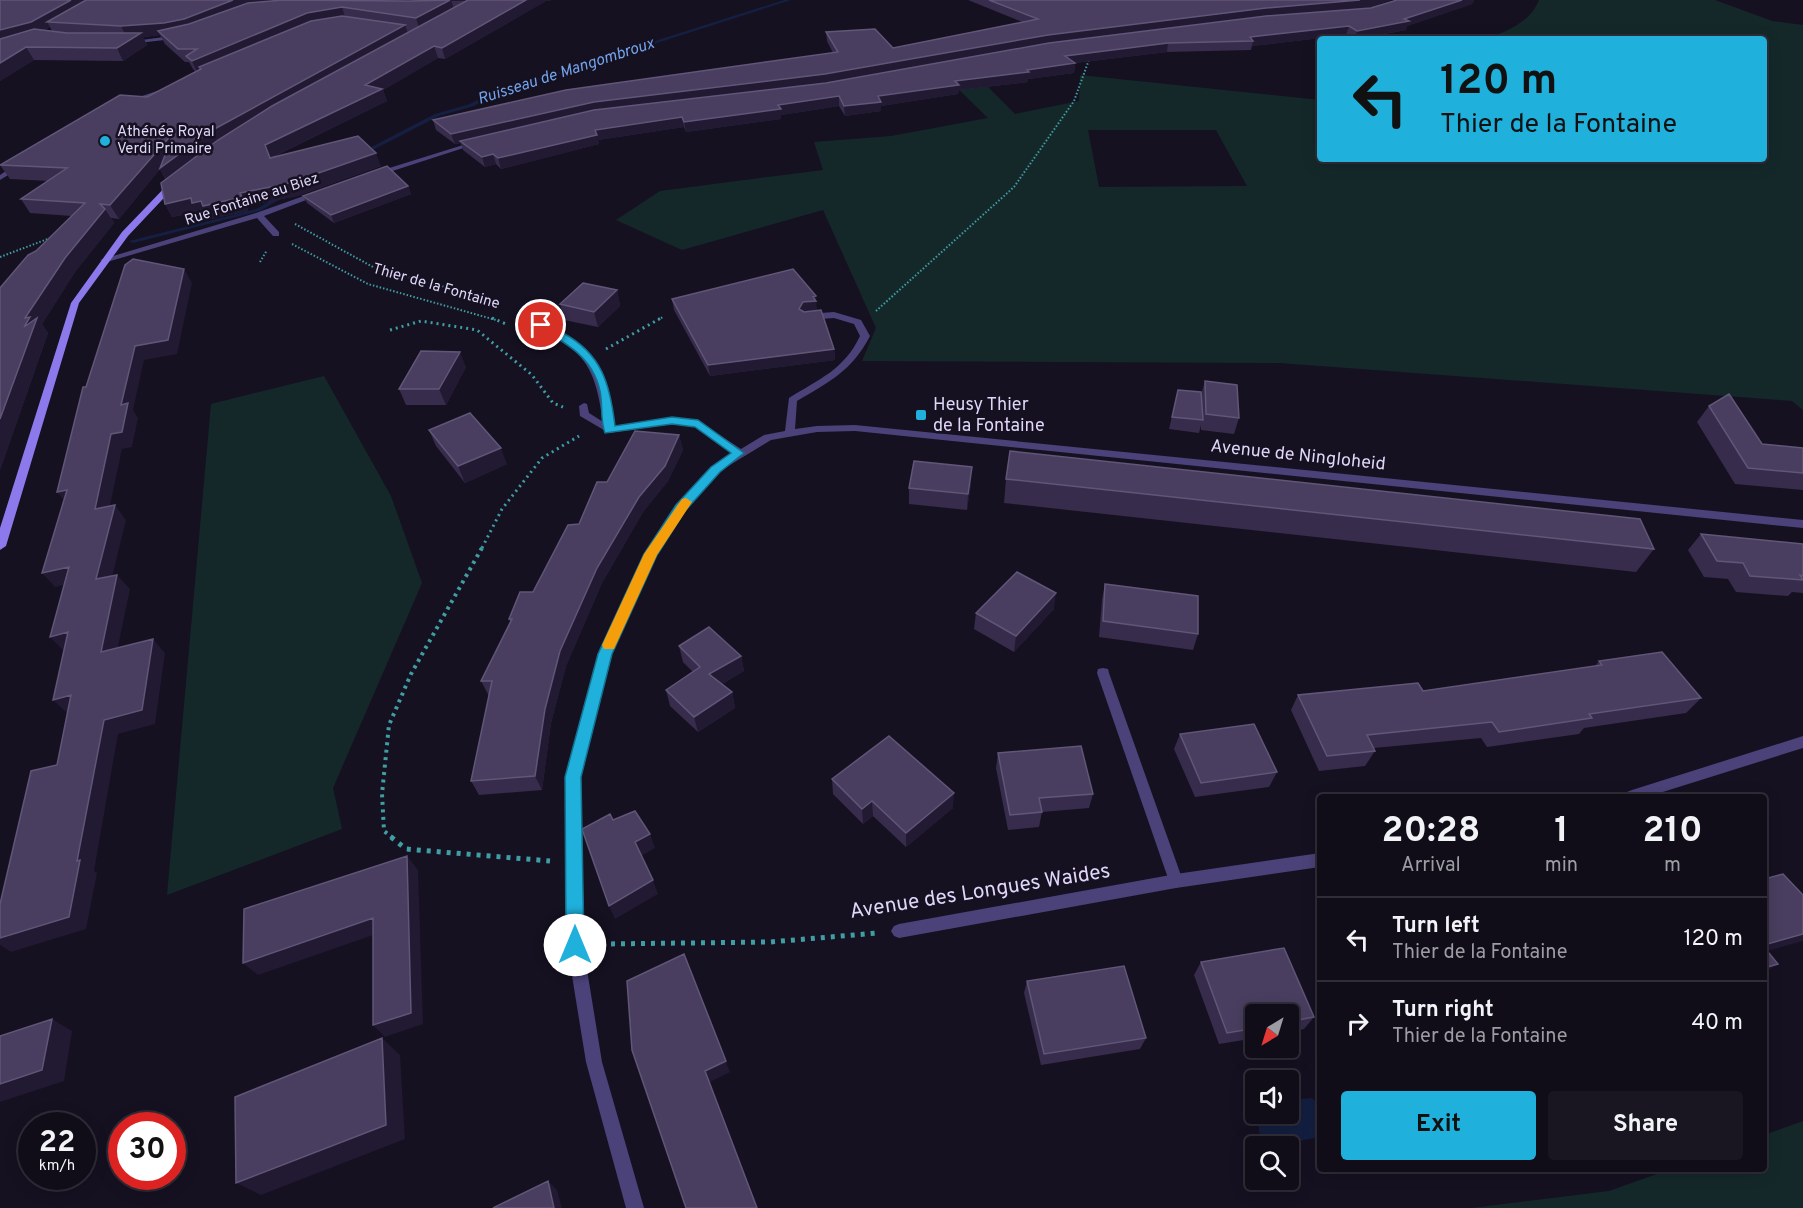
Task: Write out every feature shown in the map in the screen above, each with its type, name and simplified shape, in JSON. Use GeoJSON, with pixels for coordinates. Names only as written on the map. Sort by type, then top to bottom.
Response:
{"type":"FeatureCollection","features":[{"type":"Feature","properties":{"kind":"main road"},"geometry":{"type":"LineString","coordinates":[[0,546],[75,303],[104,260],[148,207],[183,177]]}},
{"type":"Feature","properties":{"kind":"street"},"geometry":{"type":"LineString","coordinates":[[127,42],[170,39],[192,34]]}},
{"type":"Feature","properties":{"kind":"street"},"geometry":{"type":"LineString","coordinates":[[120,106],[178,85]]}},
{"type":"Feature","properties":{"kind":"street"},"geometry":{"type":"LineString","coordinates":[[364,177],[492,139]]}},
{"type":"Feature","properties":{"kind":"street"},"geometry":{"type":"LineString","coordinates":[[0,178],[26,162]]}},
{"type":"Feature","properties":{"kind":"street","name":"Rue Fontaine au Biez"},"geometry":{"type":"LineString","coordinates":[[104,260],[259,215],[332,189]]}},
{"type":"Feature","properties":{"kind":"street"},"geometry":{"type":"LineString","coordinates":[[259,215],[276,234]]}},
{"type":"Feature","properties":{"kind":"street","name":"Thier de la Fontaine"},"geometry":{"type":"LineString","coordinates":[[523,315],[577,344],[590,358],[605,389],[609,430]]}},
{"type":"Feature","properties":{"kind":"street"},"geometry":{"type":"LineString","coordinates":[[790,434],[792,400],[846,368],[858,353],[865,336],[858,322],[834,315],[805,318]]}},
{"type":"Feature","properties":{"kind":"street"},"geometry":{"type":"LineString","coordinates":[[584,410],[609,430],[672,421],[698,424],[739,453]]}},
{"type":"Feature","properties":{"kind":"street","name":"Avenue de Ningloheid"},"geometry":{"type":"LineString","coordinates":[[635,1208],[594,1062],[575,945],[573,777],[605,654],[651,554],[681,508],[716,469],[739,453],[768,437],[855,428],[1803,524]]}},
{"type":"Feature","properties":{"kind":"street"},"geometry":{"type":"LineString","coordinates":[[1103,673],[1176,881]]}},
{"type":"Feature","properties":{"kind":"street"},"geometry":{"type":"LineString","coordinates":[[1638,794],[1803,742]]}},
{"type":"Feature","properties":{"kind":"street","name":"Avenue des Longues Waides"},"geometry":{"type":"LineString","coordinates":[[899,931],[1176,881],[1317,860]]}},
{"type":"Feature","properties":{"kind":"path"},"geometry":{"type":"LineString","coordinates":[[860,326],[1014,187],[1074,101],[1093,50]]}},
{"type":"Feature","properties":{"kind":"path"},"geometry":{"type":"LineString","coordinates":[[277,209],[300,230],[374,267],[445,287]]}},
{"type":"Feature","properties":{"kind":"path"},"geometry":{"type":"LineString","coordinates":[[0,257],[62,233]]}},
{"type":"Feature","properties":{"kind":"path","name":"Thier de la Fontaine"},"geometry":{"type":"LineString","coordinates":[[276,234],[307,254],[368,284],[489,316],[507,324]]}},
{"type":"Feature","properties":{"kind":"path"},"geometry":{"type":"LineString","coordinates":[[860,326],[898,291]]}},
{"type":"Feature","properties":{"kind":"path"},"geometry":{"type":"LineString","coordinates":[[590,358],[663,317]]}},
{"type":"Feature","properties":{"kind":"path"},"geometry":{"type":"LineString","coordinates":[[390,330],[421,321],[477,330],[532,375],[553,403],[584,410]]}},
{"type":"Feature","properties":{"kind":"path"},"geometry":{"type":"LineString","coordinates":[[574,863],[406,849],[384,831],[382,794],[389,725],[406,684],[502,509],[542,458],[580,435],[602,429],[609,430]]}},
{"type":"Feature","properties":{"kind":"path","name":"Avenue des Longues Waides"},"geometry":{"type":"LineString","coordinates":[[575,945],[636,941],[770,942],[899,931]]}},
{"type":"Feature","properties":{"kind":"green space"},"geometry":{"type":"Polygon","coordinates":[[[1539,0],[1715,0],[1772,21],[1803,25],[1803,410],[1792,401],[1280,363],[862,361],[876,328],[823,210],[682,250],[616,220],[660,191],[823,170],[814,142],[891,136],[988,118],[945,76],[971,70],[1015,114],[1079,101],[1080,75],[1317,100],[1317,162],[1767,162],[1767,36],[1494,36],[1518,25],[1530,15],[1539,0]],[[1088,130],[1099,187],[1247,186],[1216,130],[1088,130]]]}},
{"type":"Feature","properties":{"kind":"green space"},"geometry":{"type":"Polygon","coordinates":[[[324,376],[391,496],[422,583],[333,788],[342,829],[167,895],[211,404],[324,376]]]}},
{"type":"Feature","properties":{"kind":"green space"},"geometry":{"type":"Polygon","coordinates":[[[1803,1121],[1803,1208],[1472,1208],[1609,1191],[1663,1172],[1767,1172],[1767,1134],[1803,1121]]]}},
{"type":"Feature","properties":{"kind":"water"},"geometry":{"type":"Polygon","coordinates":[[[1312,1098],[1317,1103],[1317,1138],[1299,1141],[1299,1136],[1262,1136],[1259,1132],[1259,1124],[1299,1124],[1299,1099],[1312,1098]]]}},
{"type":"Feature","properties":{"kind":"building"},"geometry":{"type":"Polygon","coordinates":[[[0,0],[71,0],[31,22],[0,30],[0,0]]]}},
{"type":"Feature","properties":{"kind":"building"},"geometry":{"type":"Polygon","coordinates":[[[86,0],[233,0],[184,19],[164,23],[121,26],[47,22],[86,0]]]}},
{"type":"Feature","properties":{"kind":"building"},"geometry":{"type":"Polygon","coordinates":[[[283,0],[450,0],[416,18],[342,7],[307,13],[192,61],[186,56],[197,49],[178,49],[158,31],[189,24],[248,3],[283,0]]]}},
{"type":"Feature","properties":{"kind":"building"},"geometry":{"type":"Polygon","coordinates":[[[468,0],[526,0],[442,48],[434,46],[365,85],[382,89],[265,145],[270,158],[358,136],[376,153],[290,183],[240,193],[242,197],[203,206],[201,201],[192,203],[191,198],[165,204],[161,183],[218,140],[272,106],[468,0]]]}},
{"type":"Feature","properties":{"kind":"building"},"geometry":{"type":"Polygon","coordinates":[[[989,0],[1360,0],[1266,8],[1048,35],[825,74],[594,102],[451,134],[433,120],[566,90],[838,52],[826,32],[875,29],[893,48],[1038,19],[989,0]]]}},
{"type":"Feature","properties":{"kind":"building"},"geometry":{"type":"Polygon","coordinates":[[[1397,0],[1462,0],[1404,19],[1409,21],[1357,31],[1349,26],[1250,37],[1253,41],[1168,43],[1065,56],[1075,63],[1027,70],[1029,72],[955,81],[959,85],[878,96],[881,102],[844,106],[839,96],[778,105],[781,109],[684,122],[682,117],[595,130],[597,135],[498,158],[493,154],[482,157],[460,141],[594,110],[826,83],[1049,43],[1266,16],[1371,8],[1397,0]]]}},
{"type":"Feature","properties":{"kind":"building"},"geometry":{"type":"Polygon","coordinates":[[[342,16],[405,25],[209,132],[160,168],[174,132],[110,205],[100,204],[105,209],[65,258],[25,318],[30,317],[24,327],[37,318],[0,419],[0,288],[28,255],[36,251],[85,203],[21,199],[67,168],[0,165],[120,95],[147,97],[201,69],[199,67],[311,21],[342,16]]]}},
{"type":"Feature","properties":{"kind":"building"},"geometry":{"type":"Polygon","coordinates":[[[34,29],[67,33],[141,33],[117,48],[26,47],[0,63],[0,39],[34,29]]]}},
{"type":"Feature","properties":{"kind":"building"},"geometry":{"type":"Polygon","coordinates":[[[387,166],[408,186],[331,215],[303,196],[387,166]]]}},
{"type":"Feature","properties":{"kind":"building"},"geometry":{"type":"Polygon","coordinates":[[[133,259],[184,269],[168,340],[135,346],[121,405],[128,403],[122,432],[111,434],[95,509],[115,505],[96,579],[117,575],[101,652],[153,639],[142,710],[104,720],[77,861],[80,860],[69,917],[0,938],[0,904],[31,771],[57,765],[71,695],[53,700],[68,632],[50,637],[69,567],[42,573],[67,490],[57,492],[83,387],[86,387],[125,265],[133,259]]]}},
{"type":"Feature","properties":{"kind":"building"},"geometry":{"type":"Polygon","coordinates":[[[793,269],[816,296],[813,297],[816,301],[803,302],[799,309],[804,312],[821,310],[834,349],[708,365],[672,299],[793,269]]]}},
{"type":"Feature","properties":{"kind":"building"},"geometry":{"type":"Polygon","coordinates":[[[583,283],[617,290],[594,312],[560,304],[583,283]]]}},
{"type":"Feature","properties":{"kind":"building"},"geometry":{"type":"Polygon","coordinates":[[[421,351],[460,352],[439,389],[399,389],[421,351]]]}},
{"type":"Feature","properties":{"kind":"building"},"geometry":{"type":"Polygon","coordinates":[[[1205,381],[1237,385],[1239,418],[1206,414],[1205,381]]]}},
{"type":"Feature","properties":{"kind":"building"},"geometry":{"type":"Polygon","coordinates":[[[1178,390],[1201,392],[1203,420],[1172,417],[1178,390]]]}},
{"type":"Feature","properties":{"kind":"building"},"geometry":{"type":"Polygon","coordinates":[[[1729,394],[1762,444],[1803,448],[1803,473],[1748,468],[1709,406],[1729,394]]]}},
{"type":"Feature","properties":{"kind":"building"},"geometry":{"type":"Polygon","coordinates":[[[470,413],[501,448],[458,466],[429,430],[470,413]]]}},
{"type":"Feature","properties":{"kind":"building"},"geometry":{"type":"Polygon","coordinates":[[[635,431],[679,435],[665,466],[639,497],[597,568],[560,651],[545,709],[535,776],[471,781],[492,681],[481,681],[512,619],[509,619],[520,592],[533,592],[568,525],[579,524],[597,482],[607,482],[635,431]]]}},
{"type":"Feature","properties":{"kind":"building"},"geometry":{"type":"Polygon","coordinates":[[[1010,451],[1640,519],[1654,549],[1006,479],[1010,451]]]}},
{"type":"Feature","properties":{"kind":"building"},"geometry":{"type":"Polygon","coordinates":[[[914,461],[972,467],[968,494],[909,488],[914,461]]]}},
{"type":"Feature","properties":{"kind":"building"},"geometry":{"type":"Polygon","coordinates":[[[1701,534],[1803,544],[1803,576],[1800,575],[1803,580],[1750,576],[1743,563],[1717,561],[1701,534]]]}},
{"type":"Feature","properties":{"kind":"building"},"geometry":{"type":"Polygon","coordinates":[[[1017,572],[1056,593],[1016,636],[976,613],[1017,572]]]}},
{"type":"Feature","properties":{"kind":"building"},"geometry":{"type":"Polygon","coordinates":[[[1105,584],[1198,596],[1198,634],[1103,621],[1105,584]]]}},
{"type":"Feature","properties":{"kind":"building"},"geometry":{"type":"Polygon","coordinates":[[[709,627],[741,656],[709,674],[732,692],[694,717],[666,690],[700,667],[679,646],[709,627]]]}},
{"type":"Feature","properties":{"kind":"building"},"geometry":{"type":"Polygon","coordinates":[[[1662,652],[1701,698],[1589,714],[1592,718],[1499,732],[1492,722],[1367,735],[1375,751],[1327,756],[1298,695],[1418,683],[1423,691],[1602,665],[1599,661],[1662,652]]]}},
{"type":"Feature","properties":{"kind":"building"},"geometry":{"type":"Polygon","coordinates":[[[1254,724],[1277,772],[1201,783],[1180,734],[1254,724]]]}},
{"type":"Feature","properties":{"kind":"building"},"geometry":{"type":"Polygon","coordinates":[[[889,736],[954,793],[906,833],[872,801],[862,809],[832,779],[889,736]]]}},
{"type":"Feature","properties":{"kind":"building"},"geometry":{"type":"Polygon","coordinates":[[[1081,746],[1093,794],[1039,798],[1042,812],[1010,815],[998,753],[1081,746]]]}},
{"type":"Feature","properties":{"kind":"building"},"geometry":{"type":"Polygon","coordinates":[[[635,811],[650,834],[635,842],[653,880],[609,906],[582,829],[610,814],[613,820],[635,811]]]}},
{"type":"Feature","properties":{"kind":"building"},"geometry":{"type":"Polygon","coordinates":[[[407,856],[411,1013],[373,1025],[373,918],[243,963],[244,909],[407,856]]]}},
{"type":"Feature","properties":{"kind":"building"},"geometry":{"type":"Polygon","coordinates":[[[1783,874],[1803,895],[1803,934],[1767,944],[1767,878],[1783,874]]]}},
{"type":"Feature","properties":{"kind":"building"},"geometry":{"type":"Polygon","coordinates":[[[1284,948],[1314,1017],[1299,1020],[1299,1004],[1245,1004],[1245,1030],[1227,1033],[1201,962],[1284,948]]]}},
{"type":"Feature","properties":{"kind":"building"},"geometry":{"type":"Polygon","coordinates":[[[1767,951],[1778,964],[1767,967],[1767,951]]]}},
{"type":"Feature","properties":{"kind":"building"},"geometry":{"type":"Polygon","coordinates":[[[684,954],[726,1061],[705,1071],[757,1208],[686,1208],[632,1050],[627,981],[684,954]]]}},
{"type":"Feature","properties":{"kind":"building"},"geometry":{"type":"Polygon","coordinates":[[[1124,966],[1146,1038],[1044,1054],[1027,981],[1124,966]]]}},
{"type":"Feature","properties":{"kind":"building"},"geometry":{"type":"Polygon","coordinates":[[[52,1019],[42,1070],[0,1084],[0,1036],[52,1019]]]}},
{"type":"Feature","properties":{"kind":"building"},"geometry":{"type":"Polygon","coordinates":[[[382,1038],[386,1125],[236,1183],[235,1097],[382,1038]]]}},
{"type":"Feature","properties":{"kind":"building"},"geometry":{"type":"Polygon","coordinates":[[[548,1181],[554,1208],[493,1208],[548,1181]]]}},
{"type":"Feature","properties":{"kind":"waterway","name":"Ruisseau de Mangombroux"},"geometry":{"type":"LineString","coordinates":[[359,155],[437,115],[472,105],[490,95],[789,0]]}},
{"type":"Feature","properties":{"kind":"waterway","name":"Ruisseau de Mangombroux"},"geometry":{"type":"LineString","coordinates":[[133,241],[258,210],[286,194]]}},
{"type":"Feature","properties":{"kind":"slow traffic"},"geometry":{"type":"LineString","coordinates":[[609,645],[651,554],[686,502]]}},
{"type":"Feature","properties":{"kind":"place","name":"Athénée Royal Verdi Primaire"},"geometry":{"type":"Point","coordinates":[105,141]}},
{"type":"Feature","properties":{"kind":"place","name":"Heusy Thier de la Fontaine"},"geometry":{"type":"Point","coordinates":[921,415]}},
{"type":"Feature","properties":{"kind":"route"},"geometry":{"type":"LineString","coordinates":[[541,325],[577,344],[590,358],[605,389],[609,430],[672,421],[698,424],[739,453],[716,469],[681,508],[651,554],[605,654],[573,777],[575,945]]}}]}
